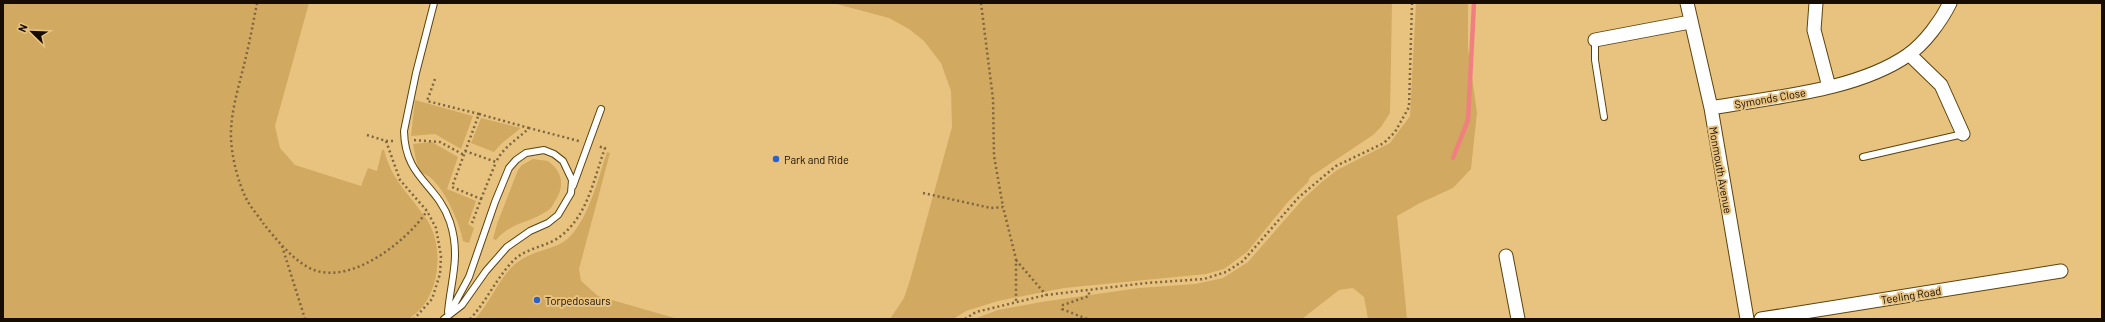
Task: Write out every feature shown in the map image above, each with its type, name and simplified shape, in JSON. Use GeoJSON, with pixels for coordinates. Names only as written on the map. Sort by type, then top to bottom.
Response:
{"type":"FeatureCollection","features":[{"type":"Feature","properties":{"kind":"street","name":"Monmouth Avenue"},"geometry":{"type":"LineString","coordinates":[[1687,3],[1690,22],[1711,108],[1747,319]]}},
{"type":"Feature","properties":{"kind":"street"},"geometry":{"type":"LineString","coordinates":[[1816,3],[1814,30],[1829,87]]}},
{"type":"Feature","properties":{"kind":"street","name":"Symonds Close"},"geometry":{"type":"LineString","coordinates":[[1711,108],[1829,87],[1866,77],[1909,54],[1941,21],[1950,3]]}},
{"type":"Feature","properties":{"kind":"street"},"geometry":{"type":"LineString","coordinates":[[1595,40],[1690,22]]}},
{"type":"Feature","properties":{"kind":"street"},"geometry":{"type":"LineString","coordinates":[[1909,54],[1941,85],[1963,134]]}},
{"type":"Feature","properties":{"kind":"street"},"geometry":{"type":"LineString","coordinates":[[1506,256],[1518,319]]}},
{"type":"Feature","properties":{"kind":"street","name":"Teeling Road"},"geometry":{"type":"LineString","coordinates":[[1761,319],[2061,271]]}},
{"type":"Feature","properties":{"kind":"lane"},"geometry":{"type":"LineString","coordinates":[[434,3],[416,74],[404,131],[404,140],[406,155],[414,172],[441,203],[450,221],[455,243],[455,271],[449,295],[446,318]]}},
{"type":"Feature","properties":{"kind":"lane"},"geometry":{"type":"LineString","coordinates":[[1595,40],[1595,60],[1604,116]]}},
{"type":"Feature","properties":{"kind":"lane"},"geometry":{"type":"LineString","coordinates":[[446,318],[462,305],[506,246],[530,231],[548,223],[558,214],[571,192],[595,122],[601,109]]}},
{"type":"Feature","properties":{"kind":"lane"},"geometry":{"type":"LineString","coordinates":[[1863,157],[1963,134]]}},
{"type":"Feature","properties":{"kind":"lane"},"geometry":{"type":"LineString","coordinates":[[446,318],[469,277],[495,202],[509,168],[516,160],[526,153],[534,151],[544,150],[554,154],[563,161],[570,172],[571,192]]}},
{"type":"Feature","properties":{"kind":"path"},"geometry":{"type":"LineString","coordinates":[[257,3],[235,103],[231,139],[235,164],[246,198],[276,240],[304,264],[314,270],[334,272],[367,264],[403,239],[417,225],[427,211]]}},
{"type":"Feature","properties":{"kind":"path"},"geometry":{"type":"LineString","coordinates":[[981,3],[993,99],[994,156],[1003,207],[1016,259],[1016,301]]}},
{"type":"Feature","properties":{"kind":"path"},"geometry":{"type":"LineString","coordinates":[[965,319],[976,312],[1016,301],[1146,283],[1204,279],[1226,272],[1243,261],[1298,198],[1318,181],[1336,166],[1384,142],[1395,132],[1409,108],[1412,3]]}},
{"type":"Feature","properties":{"kind":"path"},"geometry":{"type":"LineString","coordinates":[[435,79],[427,101],[529,128]]}},
{"type":"Feature","properties":{"kind":"path"},"geometry":{"type":"LineString","coordinates":[[479,114],[452,187],[481,199]]}},
{"type":"Feature","properties":{"kind":"path"},"geometry":{"type":"LineString","coordinates":[[367,135],[386,141],[404,140],[440,142],[464,155]]}},
{"type":"Feature","properties":{"kind":"path"},"geometry":{"type":"LineString","coordinates":[[386,141],[400,180],[427,211],[436,228],[441,256],[440,274],[432,299],[414,319]]}},
{"type":"Feature","properties":{"kind":"path"},"geometry":{"type":"LineString","coordinates":[[472,223],[496,162]]}},
{"type":"Feature","properties":{"kind":"path"},"geometry":{"type":"LineString","coordinates":[[922,194],[991,208],[1003,207]]}},
{"type":"Feature","properties":{"kind":"path"},"geometry":{"type":"LineString","coordinates":[[282,245],[305,319]]}},
{"type":"Feature","properties":{"kind":"path"},"geometry":{"type":"LineString","coordinates":[[1016,259],[1046,296]]}},
{"type":"Feature","properties":{"kind":"path"},"geometry":{"type":"LineString","coordinates":[[1087,319],[1062,309],[1063,304],[1089,296],[1089,290]]}},
{"type":"Feature","properties":{"kind":"shaded area"},"geometry":{"type":"Polygon","coordinates":[[[3,3],[309,3],[275,126],[280,148],[295,165],[361,186],[368,168],[377,171],[382,150],[384,150],[391,170],[401,186],[425,217],[435,238],[438,262],[436,274],[429,297],[423,306],[409,319],[3,319],[3,3]]]}},
{"type":"Feature","properties":{"kind":"shaded area"},"geometry":{"type":"Polygon","coordinates":[[[833,3],[1392,3],[1390,113],[1381,127],[1373,135],[1310,177],[1308,182],[1287,203],[1247,252],[1224,269],[1206,274],[1064,288],[998,301],[966,311],[953,319],[890,319],[904,298],[910,280],[952,127],[951,91],[941,63],[924,41],[909,29],[889,18],[833,3]]]}},
{"type":"Feature","properties":{"kind":"shaded area"},"geometry":{"type":"Polygon","coordinates":[[[1416,3],[1468,3],[1468,48],[1477,113],[1471,169],[1453,188],[1420,203],[1397,216],[1407,319],[1368,319],[1364,297],[1353,288],[1339,290],[1302,319],[974,319],[998,310],[1041,302],[1139,288],[1195,284],[1223,278],[1248,262],[1303,199],[1337,170],[1390,143],[1410,116],[1416,3]]]}},
{"type":"Feature","properties":{"kind":"shaded area"},"geometry":{"type":"Polygon","coordinates":[[[415,100],[473,116],[461,149],[435,134],[411,136],[415,100]]]}},
{"type":"Feature","properties":{"kind":"shaded area"},"geometry":{"type":"Polygon","coordinates":[[[481,118],[521,128],[502,143],[494,152],[471,143],[481,118]]]}},
{"type":"Feature","properties":{"kind":"shaded area"},"geometry":{"type":"Polygon","coordinates":[[[432,142],[458,157],[447,189],[476,201],[468,224],[474,228],[469,243],[463,241],[454,213],[443,192],[436,183],[422,173],[418,166],[413,144],[432,142]]]}},
{"type":"Feature","properties":{"kind":"shaded area"},"geometry":{"type":"Polygon","coordinates":[[[607,152],[610,153],[579,269],[581,281],[598,296],[678,319],[475,319],[508,271],[514,265],[530,255],[558,245],[568,239],[576,229],[590,204],[607,152]]]}},
{"type":"Feature","properties":{"kind":"shaded area"},"geometry":{"type":"Polygon","coordinates":[[[533,159],[548,161],[557,170],[561,180],[560,190],[552,207],[541,215],[514,226],[496,240],[493,239],[497,224],[518,170],[522,165],[533,159]]]}},
{"type":"Feature","properties":{"kind":"waterway"},"geometry":{"type":"LineString","coordinates":[[1453,158],[1468,120],[1474,3]]}},
{"type":"Feature","properties":{"kind":"place","name":"Park and Ride"},"geometry":{"type":"Point","coordinates":[776,159]}},
{"type":"Feature","properties":{"kind":"place","name":"Torpedosaurs"},"geometry":{"type":"Point","coordinates":[537,300]}}]}
